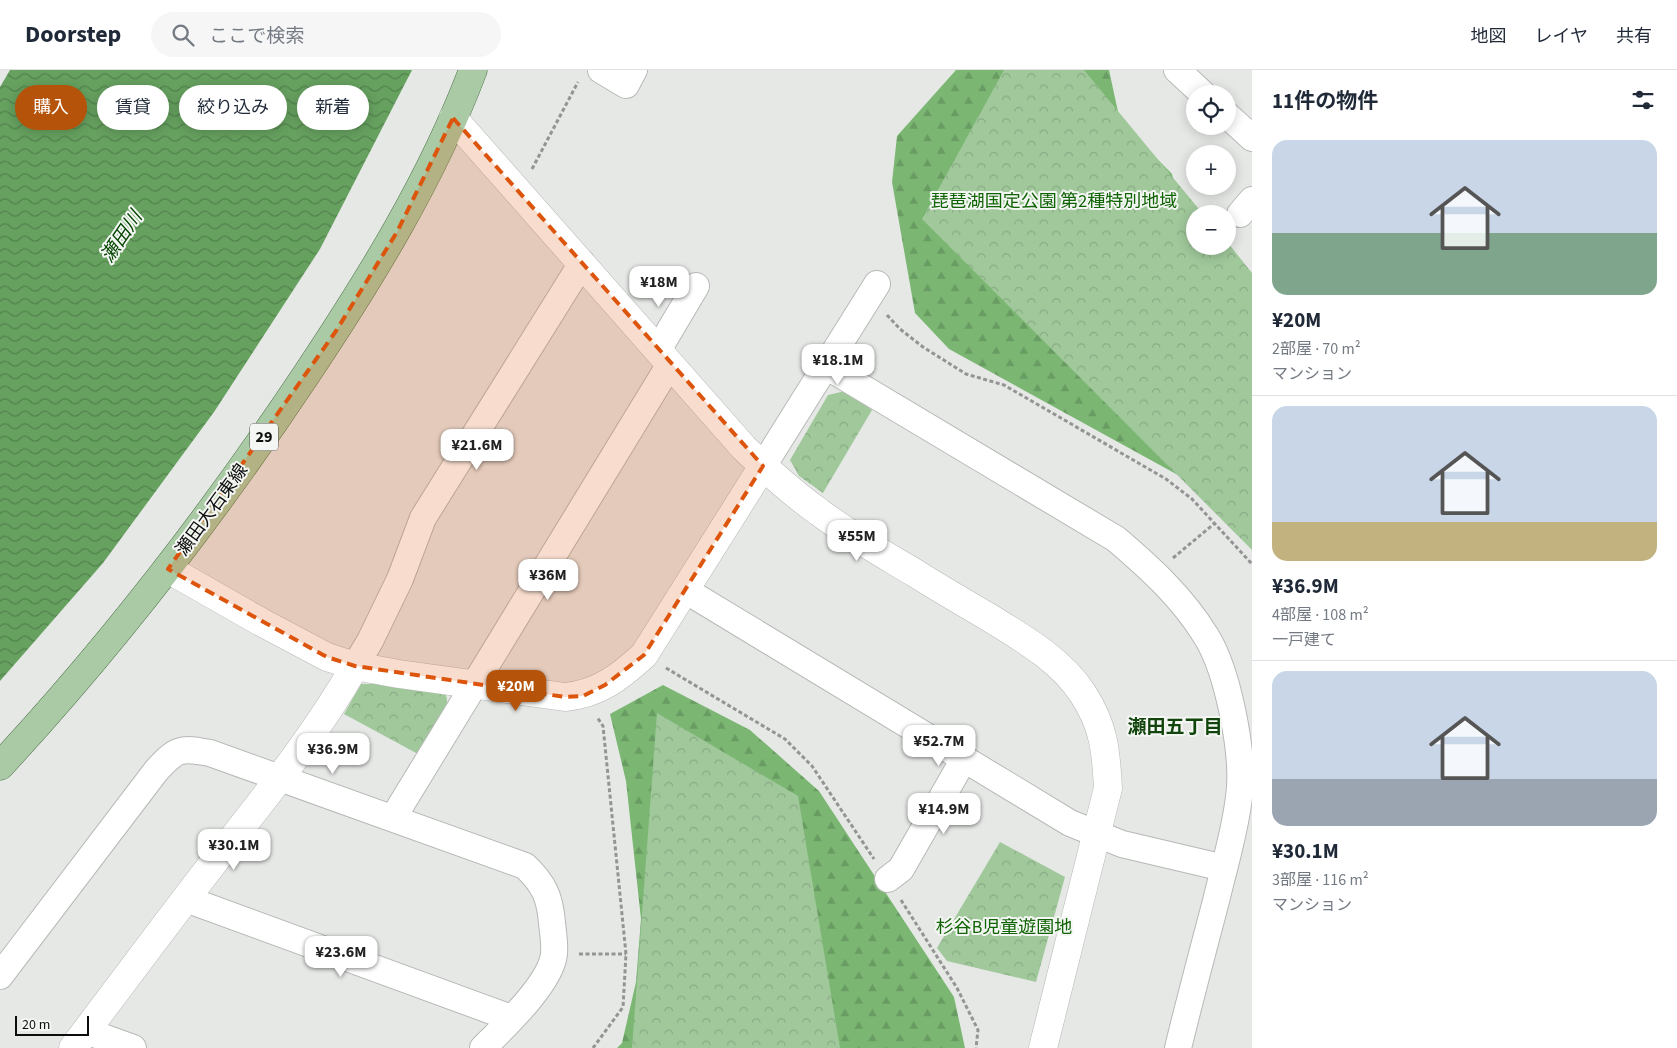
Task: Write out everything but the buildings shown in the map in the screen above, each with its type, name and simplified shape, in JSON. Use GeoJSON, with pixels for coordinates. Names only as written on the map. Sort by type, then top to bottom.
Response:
{"type":"FeatureCollection","features":[{"type":"Feature","properties":{"kind":"main road","name":"瀬田大石東線"},"geometry":{"type":"LineString","coordinates":[[0,766],[129,618],[168,570],[265,436],[336,331],[396,232],[434,159],[472,70]]}},
{"type":"Feature","properties":{"kind":"street"},"geometry":{"type":"LineString","coordinates":[[590,74],[626,85],[634,70]]}},
{"type":"Feature","properties":{"kind":"street"},"geometry":{"type":"LineString","coordinates":[[1177,70],[1193,85]]}},
{"type":"Feature","properties":{"kind":"street"},"geometry":{"type":"LineString","coordinates":[[453,118],[744,448],[763,466],[820,514],[1030,642],[1060,667],[1083,694],[1101,729],[1106,751],[1108,788],[1043,1048]]}},
{"type":"Feature","properties":{"kind":"street"},"geometry":{"type":"LineString","coordinates":[[1236,123],[1252,138]]}},
{"type":"Feature","properties":{"kind":"street"},"geometry":{"type":"LineString","coordinates":[[133,1048],[79,1039],[280,778],[341,692],[370,641],[400,579],[423,518],[582,263]]}},
{"type":"Feature","properties":{"kind":"street"},"geometry":{"type":"LineString","coordinates":[[393,818],[473,685],[664,357],[696,286]]}},
{"type":"Feature","properties":{"kind":"street"},"geometry":{"type":"LineString","coordinates":[[168,570],[327,657],[356,666],[473,685],[565,697],[582,696],[612,681],[644,655],[874,290]]}},
{"type":"Feature","properties":{"kind":"street"},"geometry":{"type":"LineString","coordinates":[[826,366],[1116,539],[1155,573],[1185,606],[1207,637],[1223,674],[1233,714],[1239,757],[1240,796],[1224,868],[1178,1048]]}},
{"type":"Feature","properties":{"kind":"street"},"geometry":{"type":"LineString","coordinates":[[685,590],[1070,823],[1122,844],[1224,868]]}},
{"type":"Feature","properties":{"kind":"street"},"geometry":{"type":"LineString","coordinates":[[0,976],[156,771],[171,754],[188,749],[210,753],[525,866],[537,877],[546,891],[551,907],[554,953],[551,967],[544,980],[483,1048]]}},
{"type":"Feature","properties":{"kind":"street"},"geometry":{"type":"LineString","coordinates":[[888,879],[900,869],[964,759]]}},
{"type":"Feature","properties":{"kind":"street"},"geometry":{"type":"LineString","coordinates":[[186,898],[511,1018]]}},
{"type":"Feature","properties":{"kind":"path"},"geometry":{"type":"LineString","coordinates":[[520,194],[590,74]]}},
{"type":"Feature","properties":{"kind":"path"},"geometry":{"type":"LineString","coordinates":[[874,290],[900,329],[923,347],[966,374],[1004,385],[1166,479],[1192,499],[1252,564]]}},
{"type":"Feature","properties":{"kind":"path"},"geometry":{"type":"LineString","coordinates":[[1155,573],[1215,523]]}},
{"type":"Feature","properties":{"kind":"path"},"geometry":{"type":"LineString","coordinates":[[644,655],[785,738],[812,766],[888,879],[957,988],[978,1030],[976,1048]]}},
{"type":"Feature","properties":{"kind":"path"},"geometry":{"type":"LineString","coordinates":[[582,696],[603,726],[626,954],[623,1007],[593,1048]]}},
{"type":"Feature","properties":{"kind":"path"},"geometry":{"type":"LineString","coordinates":[[554,953],[626,954]]}},
{"type":"Feature","properties":{"kind":"highlighted area"},"geometry":{"type":"Polygon","coordinates":[[[453,118],[763,466],[644,655],[605,685],[583,696],[565,697],[355,666],[327,657],[168,569],[336,331],[397,232],[453,118]]]}},
{"type":"Feature","properties":{"kind":"green space","name":"琵琶湖国定公園 第2種特別地域"},"geometry":{"type":"Polygon","coordinates":[[[956,70],[1109,70],[1120,121],[1172,174],[1193,294],[1207,491],[949,349],[915,313],[892,182],[897,136],[956,70]]]}},
{"type":"Feature","properties":{"kind":"green space","name":"琵琶湖国定公園 第2種特別地域"},"geometry":{"type":"Polygon","coordinates":[[[1004,70],[1084,70],[1196,205],[1186,205],[1186,255],[1236,255],[1236,253],[1252,273],[1252,550],[922,219],[1004,70]]]}},
{"type":"Feature","properties":{"kind":"green space"},"geometry":{"type":"Polygon","coordinates":[[[845,391],[872,410],[823,493],[799,476],[790,460],[828,395],[845,391]]]}},
{"type":"Feature","properties":{"kind":"green space"},"geometry":{"type":"Polygon","coordinates":[[[361,684],[386,684],[446,695],[448,706],[418,754],[344,714],[361,684]]]}},
{"type":"Feature","properties":{"kind":"green space"},"geometry":{"type":"Polygon","coordinates":[[[663,685],[750,730],[819,791],[954,997],[965,1048],[617,1048],[622,1043],[636,982],[641,919],[626,781],[610,714],[663,685]]]}},
{"type":"Feature","properties":{"kind":"green space"},"geometry":{"type":"Polygon","coordinates":[[[657,713],[798,796],[840,1048],[632,1048],[657,713]]]}},
{"type":"Feature","properties":{"kind":"green space","name":"杉谷B児童遊園地"},"geometry":{"type":"Polygon","coordinates":[[[1000,842],[1065,877],[1036,982],[947,961],[937,948],[1000,842]]]}},
{"type":"Feature","properties":{"kind":"water","name":"瀬田川"},"geometry":{"type":"Polygon","coordinates":[[[10,70],[412,70],[320,249],[214,412],[103,563],[0,681],[0,87],[10,70]]]}},
{"type":"Feature","properties":{"kind":"district","name":"瀬田五丁目"},"geometry":{"type":"Point","coordinates":[1175,727]}}]}
